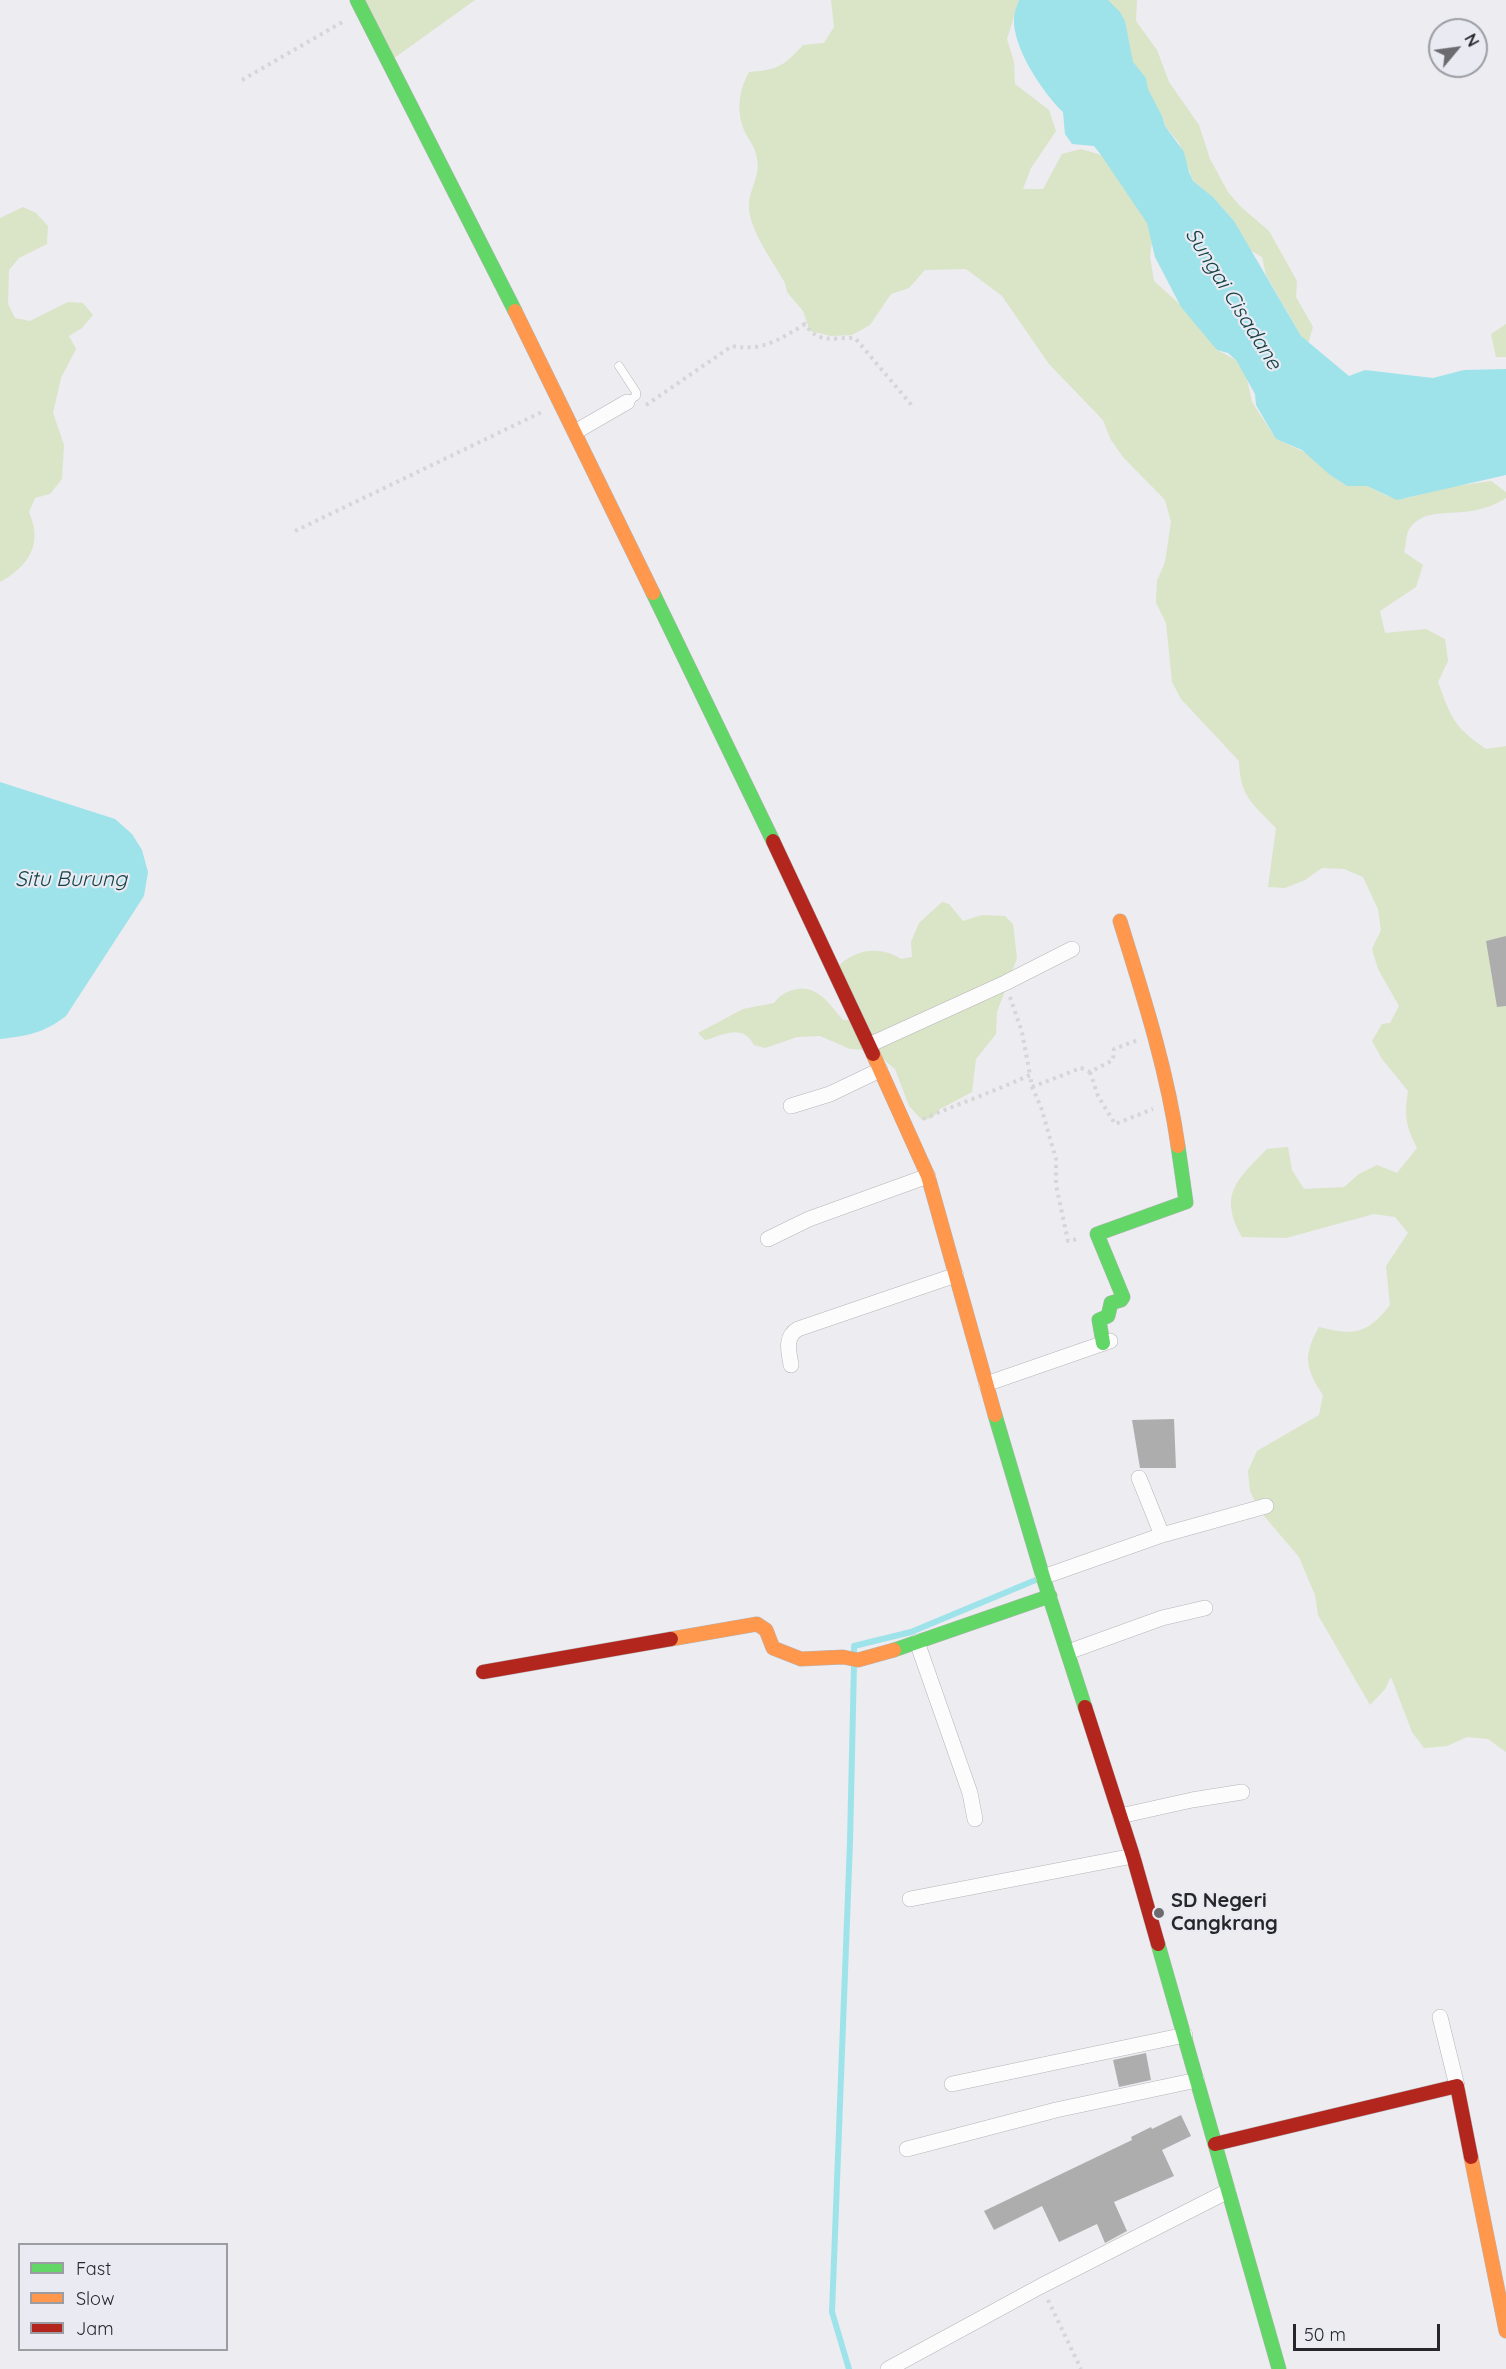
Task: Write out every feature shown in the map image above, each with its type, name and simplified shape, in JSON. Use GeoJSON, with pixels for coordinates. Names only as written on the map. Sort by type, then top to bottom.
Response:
{"type":"FeatureCollection","features":[{"type":"Feature","properties":{"kind":"street"},"geometry":{"type":"LineString","coordinates":[[360,5],[561,403],[583,428],[928,1176],[986,1384],[1044,1577],[1133,1857],[1279,2369]]}},
{"type":"Feature","properties":{"kind":"street"},"geometry":{"type":"LineString","coordinates":[[583,428],[627,402]]}},
{"type":"Feature","properties":{"kind":"street"},"geometry":{"type":"LineString","coordinates":[[986,1384],[1108,1341],[1100,1320],[1108,1316],[1111,1303],[1123,1297],[1097,1234],[1186,1202],[1170,1102],[1154,1033],[1120,921]]}},
{"type":"Feature","properties":{"kind":"street"},"geometry":{"type":"LineString","coordinates":[[869,1045],[1005,983],[1072,949]]}},
{"type":"Feature","properties":{"kind":"street"},"geometry":{"type":"LineString","coordinates":[[791,1106],[830,1094],[880,1070]]}},
{"type":"Feature","properties":{"kind":"street"},"geometry":{"type":"LineString","coordinates":[[768,1239],[809,1219],[928,1176]]}},
{"type":"Feature","properties":{"kind":"street"},"geometry":{"type":"LineString","coordinates":[[791,1365],[789,1338],[798,1329],[956,1275]]}},
{"type":"Feature","properties":{"kind":"street"},"geometry":{"type":"LineString","coordinates":[[1139,1478],[1162,1535]]}},
{"type":"Feature","properties":{"kind":"street"},"geometry":{"type":"LineString","coordinates":[[1044,1577],[1162,1535],[1266,1506]]}},
{"type":"Feature","properties":{"kind":"street"},"geometry":{"type":"LineString","coordinates":[[483,1672],[757,1624],[763,1625],[767,1630],[773,1648],[801,1659],[843,1657],[858,1660],[1050,1596]]}},
{"type":"Feature","properties":{"kind":"street"},"geometry":{"type":"LineString","coordinates":[[1068,1652],[1162,1618],[1205,1608]]}},
{"type":"Feature","properties":{"kind":"street"},"geometry":{"type":"LineString","coordinates":[[917,1642],[970,1793],[975,1819]]}},
{"type":"Feature","properties":{"kind":"street"},"geometry":{"type":"LineString","coordinates":[[1120,1816],[1192,1800],[1242,1792]]}},
{"type":"Feature","properties":{"kind":"street"},"geometry":{"type":"LineString","coordinates":[[910,1899],[1133,1857]]}},
{"type":"Feature","properties":{"kind":"street"},"geometry":{"type":"LineString","coordinates":[[1440,2017],[1500,2270],[1506,2331]]}},
{"type":"Feature","properties":{"kind":"street"},"geometry":{"type":"LineString","coordinates":[[952,2084],[1185,2035]]}},
{"type":"Feature","properties":{"kind":"street"},"geometry":{"type":"LineString","coordinates":[[907,2149],[1056,2110],[1197,2080]]}},
{"type":"Feature","properties":{"kind":"street"},"geometry":{"type":"LineString","coordinates":[[1215,2144],[1457,2086]]}},
{"type":"Feature","properties":{"kind":"street"},"geometry":{"type":"LineString","coordinates":[[888,2369],[1041,2286],[1228,2191]]}},
{"type":"Feature","properties":{"kind":"lane"},"geometry":{"type":"LineString","coordinates":[[619,366],[636,392],[636,396],[627,402]]}},
{"type":"Feature","properties":{"kind":"path"},"geometry":{"type":"LineString","coordinates":[[242,80],[360,5]]}},
{"type":"Feature","properties":{"kind":"path"},"geometry":{"type":"LineString","coordinates":[[644,406],[732,346],[748,349],[766,346],[805,324],[812,334],[821,339],[855,338],[914,408]]}},
{"type":"Feature","properties":{"kind":"path"},"geometry":{"type":"LineString","coordinates":[[295,531],[561,403]]}},
{"type":"Feature","properties":{"kind":"path"},"geometry":{"type":"LineString","coordinates":[[1005,983],[1023,1032],[1032,1087],[1041,1107],[1056,1159],[1056,1185],[1068,1241],[1097,1234]]}},
{"type":"Feature","properties":{"kind":"path"},"geometry":{"type":"LineString","coordinates":[[1090,1072],[1113,1060],[1114,1049],[1154,1033]]}},
{"type":"Feature","properties":{"kind":"path"},"geometry":{"type":"LineString","coordinates":[[1032,1087],[1081,1068],[1090,1072],[1098,1096],[1115,1124],[1170,1102]]}},
{"type":"Feature","properties":{"kind":"path"},"geometry":{"type":"LineString","coordinates":[[905,1127],[1030,1075]]}},
{"type":"Feature","properties":{"kind":"path"},"geometry":{"type":"LineString","coordinates":[[1041,2286],[1081,2369]]}},
{"type":"Feature","properties":{"kind":"green space"},"geometry":{"type":"Polygon","coordinates":[[[362,0],[475,0],[390,61],[362,0]]]}},
{"type":"Feature","properties":{"kind":"green space"},"geometry":{"type":"Polygon","coordinates":[[[831,0],[1019,0],[1007,39],[1014,62],[1015,84],[1049,110],[1056,131],[1031,168],[1023,189],[1043,189],[1062,154],[1081,149],[1101,155],[1118,171],[1153,233],[1150,257],[1154,281],[1206,328],[1217,350],[1236,360],[1247,379],[1252,402],[1276,439],[1315,457],[1330,475],[1347,486],[1367,486],[1387,496],[1407,498],[1450,487],[1491,481],[1506,492],[1506,498],[1485,508],[1430,515],[1415,522],[1408,531],[1404,552],[1423,565],[1416,587],[1380,611],[1385,633],[1426,629],[1445,639],[1448,661],[1438,682],[1450,713],[1460,728],[1486,749],[1506,746],[1506,1752],[1488,1739],[1467,1737],[1447,1746],[1424,1748],[1412,1732],[1391,1677],[1385,1689],[1370,1705],[1318,1615],[1315,1595],[1299,1557],[1259,1510],[1250,1491],[1248,1471],[1257,1451],[1319,1415],[1323,1395],[1310,1369],[1308,1354],[1319,1327],[1351,1332],[1367,1327],[1382,1315],[1390,1305],[1386,1266],[1408,1233],[1395,1217],[1374,1214],[1286,1238],[1242,1237],[1232,1209],[1231,1198],[1234,1188],[1267,1149],[1288,1147],[1292,1170],[1304,1189],[1344,1187],[1359,1174],[1377,1165],[1397,1173],[1417,1148],[1407,1121],[1408,1091],[1382,1059],[1372,1041],[1382,1024],[1390,1023],[1399,1006],[1378,969],[1372,949],[1381,930],[1378,909],[1363,877],[1344,869],[1322,868],[1305,880],[1285,888],[1268,887],[1276,828],[1254,806],[1245,792],[1239,761],[1181,699],[1172,682],[1166,623],[1156,603],[1157,581],[1165,562],[1171,522],[1165,500],[1123,457],[1111,440],[1103,420],[1049,364],[1002,296],[966,269],[925,270],[909,288],[891,294],[870,325],[852,335],[831,336],[810,331],[803,311],[787,292],[785,283],[763,247],[750,217],[749,202],[758,165],[755,150],[744,130],[740,115],[740,100],[749,72],[766,70],[785,63],[803,45],[824,43],[834,27],[831,0]]]}},
{"type":"Feature","properties":{"kind":"green space"},"geometry":{"type":"Polygon","coordinates":[[[1095,0],[1137,0],[1136,21],[1157,50],[1169,82],[1199,125],[1210,159],[1228,192],[1240,206],[1269,231],[1297,281],[1296,297],[1313,327],[1308,344],[1301,336],[1266,275],[1262,257],[1250,250],[1234,221],[1213,197],[1193,181],[1179,143],[1165,126],[1162,116],[1095,0]]]}},
{"type":"Feature","properties":{"kind":"green space"},"geometry":{"type":"Polygon","coordinates":[[[23,207],[36,213],[48,226],[47,244],[19,258],[9,270],[8,304],[15,318],[30,321],[68,302],[83,303],[93,315],[82,328],[69,336],[76,349],[61,378],[53,413],[64,445],[62,479],[50,494],[35,498],[29,512],[34,534],[31,553],[19,569],[0,582],[0,218],[23,207]]]}},
{"type":"Feature","properties":{"kind":"green space"},"geometry":{"type":"Polygon","coordinates":[[[1506,324],[1506,357],[1496,357],[1491,334],[1506,324]]]}},
{"type":"Feature","properties":{"kind":"green space"},"geometry":{"type":"Polygon","coordinates":[[[942,902],[949,904],[963,921],[982,915],[1005,916],[1013,924],[1017,958],[997,1012],[996,1034],[976,1059],[972,1092],[940,1109],[932,1118],[922,1120],[909,1106],[895,1069],[872,1050],[850,1049],[820,1036],[797,1037],[765,1048],[754,1045],[750,1038],[739,1032],[705,1040],[698,1033],[743,1009],[774,1003],[784,993],[798,989],[812,990],[829,1003],[843,1020],[854,1020],[837,968],[851,957],[868,951],[885,952],[901,959],[912,957],[911,942],[919,923],[942,902]]]}},
{"type":"Feature","properties":{"kind":"water","name":"Sungai Cisadane"},"geometry":{"type":"Polygon","coordinates":[[[1019,0],[1108,0],[1120,12],[1125,21],[1133,62],[1146,78],[1148,89],[1165,126],[1184,152],[1193,181],[1213,197],[1234,221],[1301,336],[1349,376],[1365,370],[1433,378],[1464,370],[1506,369],[1506,475],[1397,500],[1367,486],[1347,486],[1330,475],[1302,450],[1276,439],[1256,405],[1255,394],[1236,360],[1228,353],[1217,350],[1181,307],[1155,257],[1147,223],[1101,155],[1094,146],[1072,144],[1065,134],[1063,112],[1038,82],[1018,42],[1014,18],[1019,0]]]}},
{"type":"Feature","properties":{"kind":"water","name":"Situ Burung"},"geometry":{"type":"Polygon","coordinates":[[[0,782],[115,819],[132,834],[142,850],[148,872],[144,896],[66,1016],[35,1033],[0,1039],[0,782]]]}},
{"type":"Feature","properties":{"kind":"building"},"geometry":{"type":"Polygon","coordinates":[[[1506,936],[1506,1006],[1497,1007],[1486,941],[1506,936]]]}},
{"type":"Feature","properties":{"kind":"building"},"geometry":{"type":"Polygon","coordinates":[[[1174,1419],[1176,1468],[1140,1468],[1132,1420],[1174,1419]]]}},
{"type":"Feature","properties":{"kind":"building"},"geometry":{"type":"Polygon","coordinates":[[[1146,2053],[1151,2080],[1119,2087],[1113,2060],[1146,2053]]]}},
{"type":"Feature","properties":{"kind":"building"},"geometry":{"type":"Polygon","coordinates":[[[1181,2115],[1191,2136],[1162,2150],[1174,2176],[1114,2202],[1127,2231],[1105,2243],[1097,2224],[1059,2242],[1042,2206],[994,2230],[984,2211],[1132,2140],[1131,2137],[1151,2127],[1152,2129],[1181,2115]]]}},
{"type":"Feature","properties":{"kind":"waterway"},"geometry":{"type":"LineString","coordinates":[[854,1656],[854,1646],[911,1632],[1038,1579]]}},
{"type":"Feature","properties":{"kind":"waterway"},"geometry":{"type":"LineString","coordinates":[[849,2369],[832,2312],[850,1842],[854,1665]]}},
{"type":"Feature","properties":{"kind":"traffic: fast"},"geometry":{"type":"LineString","coordinates":[[357,0],[515,311]]}},
{"type":"Feature","properties":{"kind":"traffic: fast"},"geometry":{"type":"LineString","coordinates":[[653,593],[773,841]]}},
{"type":"Feature","properties":{"kind":"traffic: fast"},"geometry":{"type":"LineString","coordinates":[[1103,1343],[1099,1320],[1108,1316],[1111,1303],[1123,1297],[1097,1234],[1186,1202],[1178,1146]]}},
{"type":"Feature","properties":{"kind":"traffic: fast"},"geometry":{"type":"LineString","coordinates":[[995,1415],[1043,1577],[1085,1707]]}},
{"type":"Feature","properties":{"kind":"traffic: fast"},"geometry":{"type":"LineString","coordinates":[[894,1650],[1050,1596]]}},
{"type":"Feature","properties":{"kind":"traffic: fast"},"geometry":{"type":"LineString","coordinates":[[1158,1944],[1279,2369]]}},
{"type":"Feature","properties":{"kind":"traffic: slow"},"geometry":{"type":"LineString","coordinates":[[515,311],[653,593]]}},
{"type":"Feature","properties":{"kind":"traffic: slow"},"geometry":{"type":"LineString","coordinates":[[1120,921],[1161,1060],[1178,1146]]}},
{"type":"Feature","properties":{"kind":"traffic: slow"},"geometry":{"type":"LineString","coordinates":[[873,1054],[928,1176],[995,1415]]}},
{"type":"Feature","properties":{"kind":"traffic: slow"},"geometry":{"type":"LineString","coordinates":[[671,1639],[757,1624],[766,1630],[773,1648],[801,1659],[843,1657],[858,1660],[894,1650]]}},
{"type":"Feature","properties":{"kind":"traffic: slow"},"geometry":{"type":"LineString","coordinates":[[1471,2157],[1506,2331]]}},
{"type":"Feature","properties":{"kind":"traffic: jam"},"geometry":{"type":"LineString","coordinates":[[773,841],[873,1054]]}},
{"type":"Feature","properties":{"kind":"traffic: jam"},"geometry":{"type":"LineString","coordinates":[[483,1672],[671,1639]]}},
{"type":"Feature","properties":{"kind":"traffic: jam"},"geometry":{"type":"LineString","coordinates":[[1085,1707],[1133,1856],[1158,1944]]}},
{"type":"Feature","properties":{"kind":"traffic: jam"},"geometry":{"type":"LineString","coordinates":[[1215,2144],[1457,2086],[1471,2157]]}},
{"type":"Feature","properties":{"kind":"place","name":"SD Negeri Cangkrang"},"geometry":{"type":"Point","coordinates":[1159,1913]}}]}
